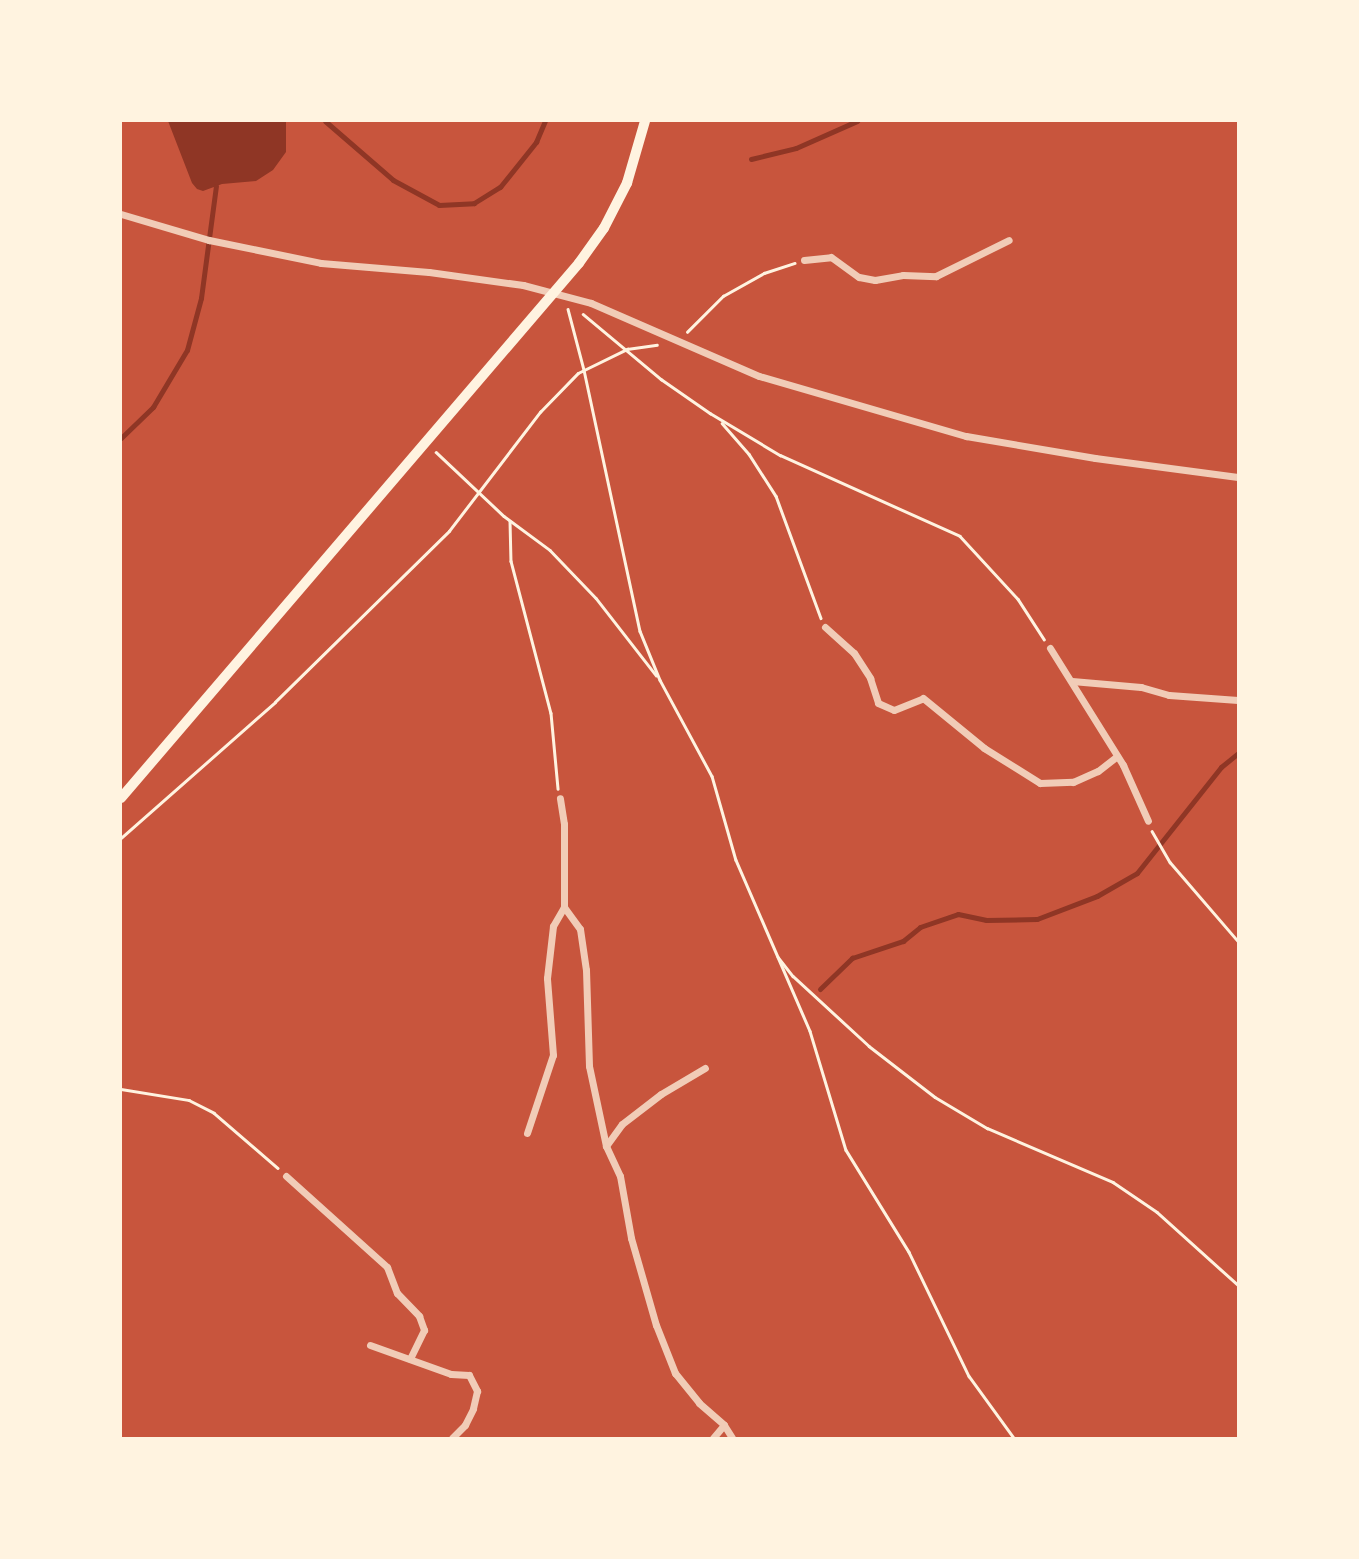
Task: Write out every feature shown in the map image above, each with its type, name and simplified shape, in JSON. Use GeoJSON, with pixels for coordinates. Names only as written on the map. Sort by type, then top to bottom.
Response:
{"type":"FeatureCollection","features":[{"type":"Feature","properties":{"kind":"main road"},"geometry":{"type":"LineString","coordinates":[[121,798],[426,442],[604,228],[626,183],[645,121]]}},
{"type":"Feature","properties":{"kind":"street"},"geometry":{"type":"LineString","coordinates":[[121,214],[209,240],[321,263],[486,278],[565,296],[591,303],[759,376],[966,436],[1095,458],[1238,477]]}},
{"type":"Feature","properties":{"kind":"street"},"geometry":{"type":"LineString","coordinates":[[804,260],[831,257],[859,277],[875,280],[902,275],[936,276],[1009,240]]}},
{"type":"Feature","properties":{"kind":"street"},"geometry":{"type":"LineString","coordinates":[[825,627],[854,653],[870,678],[878,704],[894,710],[923,698],[984,748],[1040,783],[1073,782],[1098,772],[1117,756]]}},
{"type":"Feature","properties":{"kind":"street"},"geometry":{"type":"LineString","coordinates":[[1050,648],[1117,756],[1148,821]]}},
{"type":"Feature","properties":{"kind":"street"},"geometry":{"type":"LineString","coordinates":[[1072,681],[1142,687],[1169,695],[1238,700]]}},
{"type":"Feature","properties":{"kind":"street"},"geometry":{"type":"LineString","coordinates":[[560,798],[564,824],[561,884],[564,907],[580,929],[586,970],[590,1066],[606,1146],[621,1176],[631,1238],[656,1325],[675,1373],[699,1403],[724,1425],[732,1438]]}},
{"type":"Feature","properties":{"kind":"street"},"geometry":{"type":"LineString","coordinates":[[527,1133],[553,1055],[548,967],[553,926],[564,907]]}},
{"type":"Feature","properties":{"kind":"street"},"geometry":{"type":"LineString","coordinates":[[606,1146],[622,1124],[661,1094],[705,1068]]}},
{"type":"Feature","properties":{"kind":"street"},"geometry":{"type":"LineString","coordinates":[[286,1176],[387,1267],[397,1293],[419,1316],[425,1330],[410,1359]]}},
{"type":"Feature","properties":{"kind":"street"},"geometry":{"type":"LineString","coordinates":[[370,1345],[451,1374],[470,1375],[477,1391],[473,1409],[465,1425],[452,1438]]}},
{"type":"Feature","properties":{"kind":"street"},"geometry":{"type":"LineString","coordinates":[[713,1438],[724,1425]]}},
{"type":"Feature","properties":{"kind":"path"},"geometry":{"type":"LineString","coordinates":[[121,838],[358,624],[449,531],[540,412],[584,370],[627,349],[677,342],[723,296],[764,273],[804,260]]}},
{"type":"Feature","properties":{"kind":"path"},"geometry":{"type":"LineString","coordinates":[[565,296],[661,379],[719,419],[780,455],[961,536],[1018,599],[1050,648]]}},
{"type":"Feature","properties":{"kind":"path"},"geometry":{"type":"LineString","coordinates":[[565,296],[584,370],[640,631],[660,680],[712,776],[736,860],[814,1043],[846,1150],[909,1252],[969,1376],[1014,1438]]}},
{"type":"Feature","properties":{"kind":"path"},"geometry":{"type":"LineString","coordinates":[[719,419],[749,454],[776,496],[825,627]]}},
{"type":"Feature","properties":{"kind":"path"},"geometry":{"type":"LineString","coordinates":[[426,442],[510,521],[550,550],[596,598],[660,680]]}},
{"type":"Feature","properties":{"kind":"path"},"geometry":{"type":"LineString","coordinates":[[510,521],[510,561],[551,713],[560,798]]}},
{"type":"Feature","properties":{"kind":"path"},"geometry":{"type":"LineString","coordinates":[[1148,821],[1158,847],[1238,941]]}},
{"type":"Feature","properties":{"kind":"path"},"geometry":{"type":"LineString","coordinates":[[775,954],[793,976],[869,1046],[935,1097],[987,1128],[1113,1182],[1157,1212],[1238,1284]]}},
{"type":"Feature","properties":{"kind":"path"},"geometry":{"type":"LineString","coordinates":[[121,1089],[146,1091],[197,1104],[214,1113],[253,1144],[286,1176]]}},
{"type":"Feature","properties":{"kind":"shaded area"},"geometry":{"type":"Polygon","coordinates":[[[168,121],[286,121],[286,152],[273,170],[256,181],[222,184],[203,191],[192,183],[168,121]]]}},
{"type":"Feature","properties":{"kind":"waterway"},"geometry":{"type":"LineString","coordinates":[[325,121],[393,180],[439,205],[474,203],[500,187],[536,142],[545,121]]}},
{"type":"Feature","properties":{"kind":"waterway"},"geometry":{"type":"LineString","coordinates":[[751,159],[796,148],[857,121]]}},
{"type":"Feature","properties":{"kind":"waterway"},"geometry":{"type":"LineString","coordinates":[[121,438],[153,407],[187,350],[201,298],[216,186]]}},
{"type":"Feature","properties":{"kind":"waterway"},"geometry":{"type":"LineString","coordinates":[[820,989],[852,958],[903,941],[920,927],[958,914],[986,920],[1037,919],[1097,896],[1137,873],[1221,767],[1238,753]]}}]}
